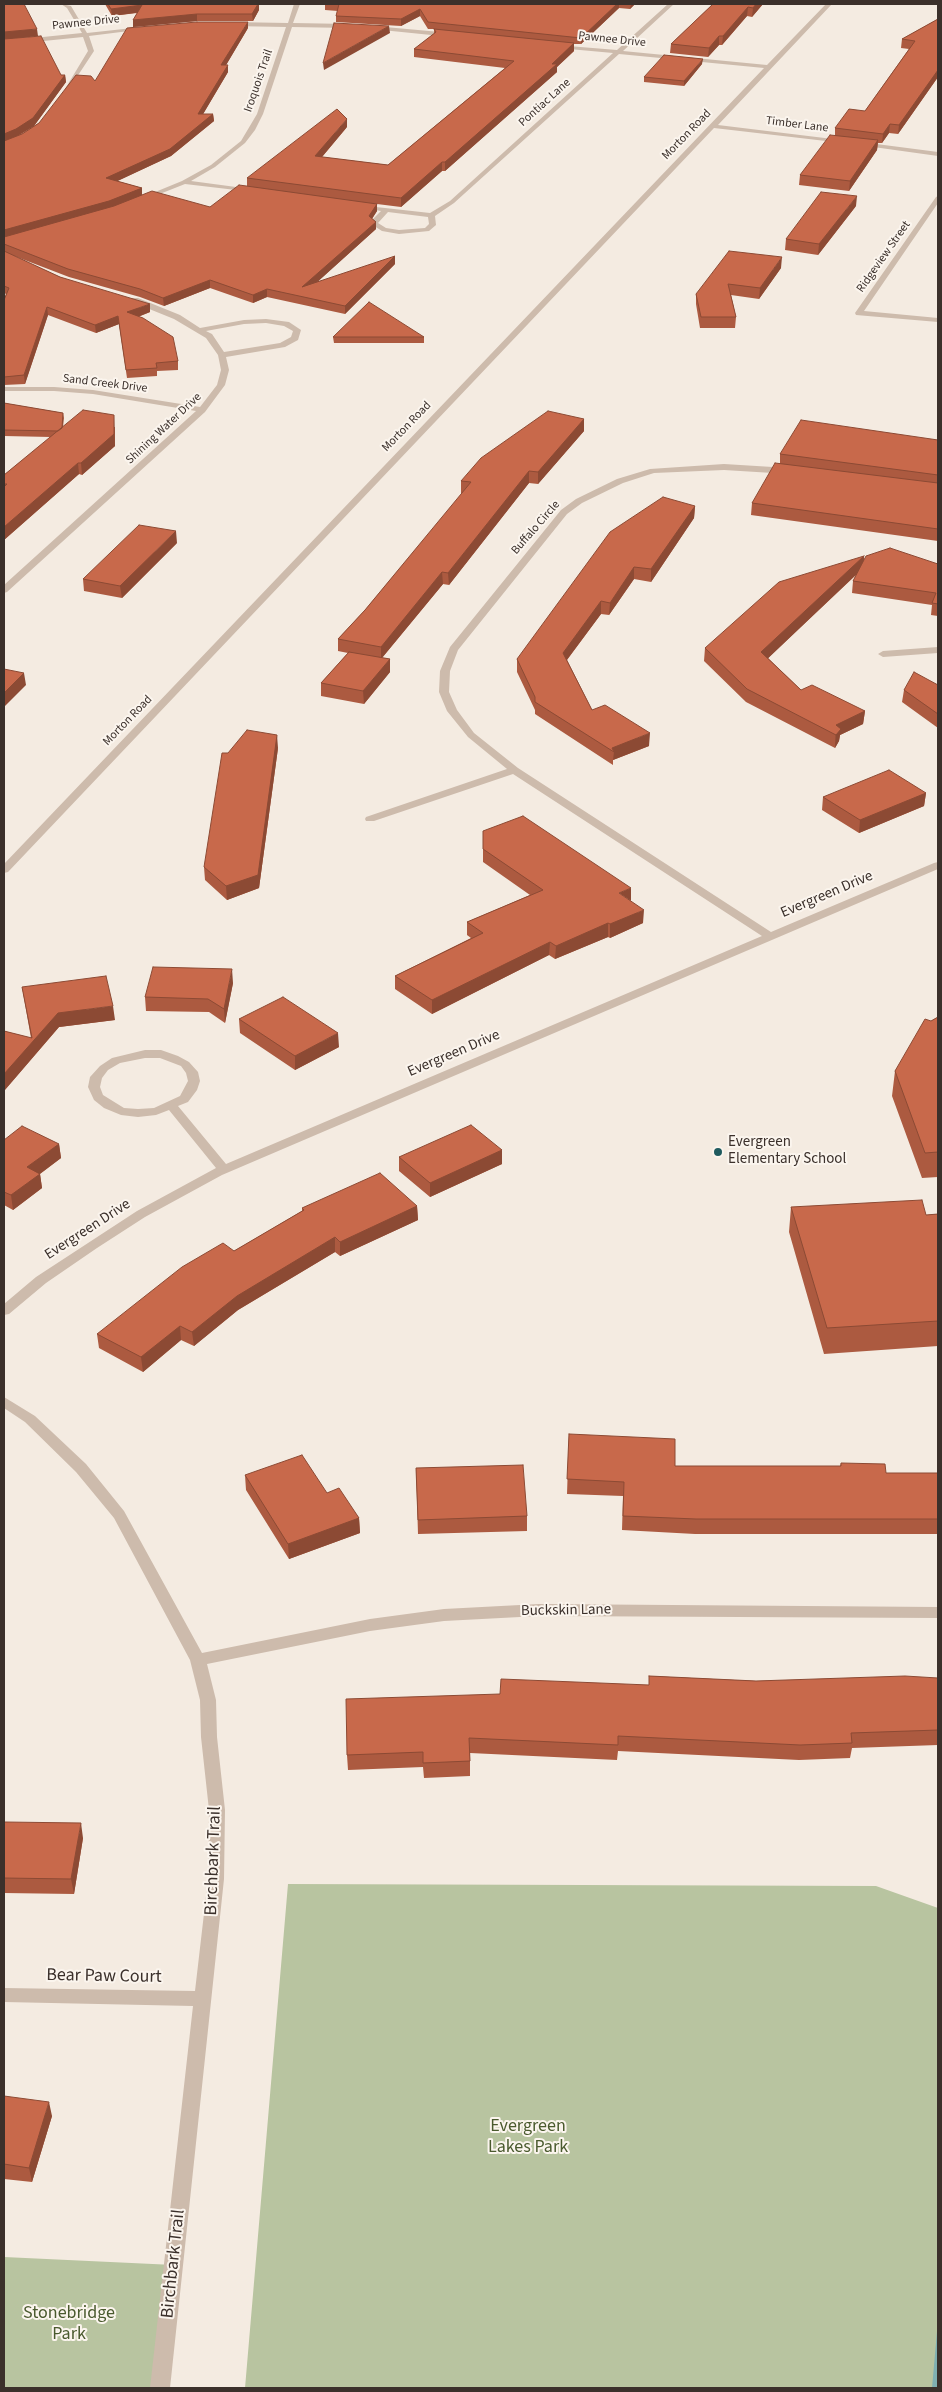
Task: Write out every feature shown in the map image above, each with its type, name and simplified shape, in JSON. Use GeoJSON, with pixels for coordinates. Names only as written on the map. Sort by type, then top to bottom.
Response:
{"type":"FeatureCollection","features":[{"type":"Feature","properties":{"kind":"street"},"geometry":{"type":"LineString","coordinates":[[63,94],[89,58],[91,48],[69,7],[64,4]]}},
{"type":"Feature","properties":{"kind":"street","name":"Iroquois Trail"},"geometry":{"type":"LineString","coordinates":[[136,202],[184,182],[230,154],[252,130],[260,114],[297,4]]}},
{"type":"Feature","properties":{"kind":"street","name":"Pontiac Lane"},"geometry":{"type":"LineString","coordinates":[[387,209],[374,220],[374,224],[384,230],[399,232],[427,230],[434,225],[431,215],[452,202],[671,4]]}},
{"type":"Feature","properties":{"kind":"street","name":"Morton Road"},"geometry":{"type":"LineString","coordinates":[[4,870],[487,361],[830,4]]}},
{"type":"Feature","properties":{"kind":"street"},"geometry":{"type":"LineString","coordinates":[[224,24],[360,26]]}},
{"type":"Feature","properties":{"kind":"street"},"geometry":{"type":"LineString","coordinates":[[368,27],[462,36]]}},
{"type":"Feature","properties":{"kind":"street","name":"Pawnee Drive"},"geometry":{"type":"LineString","coordinates":[[4,42],[150,28]]}},
{"type":"Feature","properties":{"kind":"street","name":"Pawnee Drive"},"geometry":{"type":"LineString","coordinates":[[550,45],[769,67]]}},
{"type":"Feature","properties":{"kind":"street","name":"Timber Lane"},"geometry":{"type":"LineString","coordinates":[[713,126],[938,154]]}},
{"type":"Feature","properties":{"kind":"street"},"geometry":{"type":"LineString","coordinates":[[184,182],[262,193]]}},
{"type":"Feature","properties":{"kind":"street","name":"Ridgeview Street"},"geometry":{"type":"LineString","coordinates":[[938,198],[859,312],[938,320]]}},
{"type":"Feature","properties":{"kind":"street"},"geometry":{"type":"LineString","coordinates":[[348,204],[431,215]]}},
{"type":"Feature","properties":{"kind":"street"},"geometry":{"type":"LineString","coordinates":[[129,299],[160,308],[200,330],[216,344],[222,355],[282,344],[295,338],[297,330],[286,324],[266,321],[244,322],[200,330]]}},
{"type":"Feature","properties":{"kind":"street","name":"Shining Water Drive"},"geometry":{"type":"LineString","coordinates":[[4,590],[212,400],[221,385],[224,370],[222,355]]}},
{"type":"Feature","properties":{"kind":"street","name":"Sand Creek Drive"},"geometry":{"type":"LineString","coordinates":[[4,389],[54,389],[93,392],[202,410]]}},
{"type":"Feature","properties":{"kind":"street","name":"Buffalo Circle"},"geometry":{"type":"LineString","coordinates":[[770,936],[514,770],[471,735],[452,711],[444,692],[445,671],[453,649],[564,512],[604,487],[653,471],[724,467],[761,468],[800,473]]}},
{"type":"Feature","properties":{"kind":"street"},"geometry":{"type":"LineString","coordinates":[[883,654],[938,650]]}},
{"type":"Feature","properties":{"kind":"street"},"geometry":{"type":"LineString","coordinates":[[370,819],[514,770]]}},
{"type":"Feature","properties":{"kind":"street","name":"Evergreen Drive"},"geometry":{"type":"LineString","coordinates":[[4,1311],[41,1280],[92,1245],[141,1214],[224,1170],[938,865]]}},
{"type":"Feature","properties":{"kind":"street"},"geometry":{"type":"LineString","coordinates":[[161,1054],[174,1058],[185,1064],[192,1072],[194,1081],[187,1095],[172,1106],[156,1111],[138,1113],[122,1111],[108,1106],[98,1097],[94,1087],[96,1077],[104,1068],[130,1056],[161,1054]]}},
{"type":"Feature","properties":{"kind":"street"},"geometry":{"type":"LineString","coordinates":[[172,1106],[224,1170]]}},
{"type":"Feature","properties":{"kind":"street","name":"Birchbark Trail"},"geometry":{"type":"LineString","coordinates":[[4,1402],[30,1419],[81,1468],[119,1515],[198,1660],[208,1700],[209,1737],[217,1810],[216,1878],[160,2388]]}},
{"type":"Feature","properties":{"kind":"street","name":"Buckskin Lane"},"geometry":{"type":"LineString","coordinates":[[198,1660],[370,1625],[444,1615],[539,1610],[938,1612]]}},
{"type":"Feature","properties":{"kind":"street","name":"Bear Paw Court"},"geometry":{"type":"LineString","coordinates":[[4,1995],[204,1999]]}},
{"type":"Feature","properties":{"kind":"green space","name":"Evergreen Lakes Park"},"geometry":{"type":"Polygon","coordinates":[[[288,1884],[876,1886],[938,1908],[938,2388],[245,2388],[288,1884]]]}},
{"type":"Feature","properties":{"kind":"green space","name":"Stonebridge Park"},"geometry":{"type":"Polygon","coordinates":[[[4,2257],[174,2265],[160,2388],[4,2388],[4,2257]]]}},
{"type":"Feature","properties":{"kind":"water"},"geometry":{"type":"Polygon","coordinates":[[[938,2320],[938,2388],[932,2388],[938,2320]]]}},
{"type":"Feature","properties":{"kind":"building"},"geometry":{"type":"Polygon","coordinates":[[[4,4],[24,4],[37,29],[4,32],[4,4]]]}},
{"type":"Feature","properties":{"kind":"building"},"geometry":{"type":"Polygon","coordinates":[[[108,4],[258,4],[252,14],[197,14],[133,20],[142,5],[111,9],[108,4]]]}},
{"type":"Feature","properties":{"kind":"building"},"geometry":{"type":"Polygon","coordinates":[[[339,4],[617,4],[581,38],[428,22],[420,9],[401,19],[336,16],[339,4]]]}},
{"type":"Feature","properties":{"kind":"building"},"geometry":{"type":"Polygon","coordinates":[[[713,4],[756,4],[753,8],[748,7],[723,36],[719,36],[709,48],[671,44],[713,4]]]}},
{"type":"Feature","properties":{"kind":"building"},"geometry":{"type":"Polygon","coordinates":[[[938,19],[938,70],[899,125],[890,124],[883,134],[835,128],[849,109],[865,111],[915,41],[902,39],[938,19]]]}},
{"type":"Feature","properties":{"kind":"building"},"geometry":{"type":"Polygon","coordinates":[[[197,22],[248,22],[221,65],[228,65],[198,114],[213,114],[170,149],[106,178],[142,188],[109,201],[4,230],[4,141],[22,134],[39,123],[76,75],[91,76],[95,81],[127,28],[197,22]]]}},
{"type":"Feature","properties":{"kind":"building"},"geometry":{"type":"Polygon","coordinates":[[[334,23],[389,26],[323,63],[334,23]]]}},
{"type":"Feature","properties":{"kind":"building"},"geometry":{"type":"Polygon","coordinates":[[[434,29],[574,43],[552,64],[557,64],[401,198],[247,178],[337,109],[347,119],[315,156],[388,165],[514,61],[414,49],[436,32],[434,29]]]}},
{"type":"Feature","properties":{"kind":"building"},"geometry":{"type":"Polygon","coordinates":[[[41,36],[61,75],[65,75],[33,118],[4,134],[4,39],[41,36]]]}},
{"type":"Feature","properties":{"kind":"building"},"geometry":{"type":"Polygon","coordinates":[[[664,55],[703,59],[684,81],[644,77],[664,55]]]}},
{"type":"Feature","properties":{"kind":"building"},"geometry":{"type":"Polygon","coordinates":[[[830,135],[878,140],[850,181],[800,175],[830,135]]]}},
{"type":"Feature","properties":{"kind":"building"},"geometry":{"type":"Polygon","coordinates":[[[239,185],[377,204],[369,216],[376,222],[302,287],[395,256],[345,306],[267,289],[253,295],[210,280],[163,298],[140,289],[68,269],[4,244],[4,237],[114,206],[152,191],[210,207],[239,185]]]}},
{"type":"Feature","properties":{"kind":"building"},"geometry":{"type":"Polygon","coordinates":[[[821,192],[857,196],[819,244],[786,239],[821,192]]]}},
{"type":"Feature","properties":{"kind":"building"},"geometry":{"type":"Polygon","coordinates":[[[4,251],[60,277],[150,304],[127,312],[143,318],[173,337],[178,361],[156,363],[157,368],[126,370],[118,316],[95,325],[47,307],[24,375],[4,377],[4,300],[9,288],[4,286],[4,251]]]}},
{"type":"Feature","properties":{"kind":"building"},"geometry":{"type":"Polygon","coordinates":[[[729,251],[782,257],[760,288],[728,284],[736,317],[701,317],[696,294],[729,251]]]}},
{"type":"Feature","properties":{"kind":"building"},"geometry":{"type":"Polygon","coordinates":[[[369,302],[424,337],[333,337],[369,302]]]}},
{"type":"Feature","properties":{"kind":"building"},"geometry":{"type":"Polygon","coordinates":[[[4,403],[63,413],[62,428],[58,431],[4,430],[4,403]]]}},
{"type":"Feature","properties":{"kind":"building"},"geometry":{"type":"Polygon","coordinates":[[[83,410],[114,415],[114,434],[4,527],[4,487],[7,484],[4,484],[4,475],[83,410]]]}},
{"type":"Feature","properties":{"kind":"building"},"geometry":{"type":"Polygon","coordinates":[[[548,411],[584,419],[538,472],[529,471],[448,573],[442,572],[381,647],[338,639],[365,610],[471,482],[461,481],[481,458],[548,411]]]}},
{"type":"Feature","properties":{"kind":"building"},"geometry":{"type":"Polygon","coordinates":[[[801,420],[938,440],[938,475],[780,454],[801,420]]]}},
{"type":"Feature","properties":{"kind":"building"},"geometry":{"type":"Polygon","coordinates":[[[775,463],[938,483],[938,529],[752,503],[775,463]]]}},
{"type":"Feature","properties":{"kind":"building"},"geometry":{"type":"Polygon","coordinates":[[[663,497],[695,506],[651,569],[634,567],[610,603],[601,601],[563,653],[592,710],[605,705],[650,733],[612,748],[614,752],[535,702],[535,697],[517,659],[610,532],[663,497]]]}},
{"type":"Feature","properties":{"kind":"building"},"geometry":{"type":"Polygon","coordinates":[[[139,525],[176,531],[120,586],[83,579],[139,525]]]}},
{"type":"Feature","properties":{"kind":"building"},"geometry":{"type":"Polygon","coordinates":[[[890,548],[938,564],[938,604],[932,603],[936,593],[853,581],[866,556],[890,548]]]}},
{"type":"Feature","properties":{"kind":"building"},"geometry":{"type":"Polygon","coordinates":[[[864,556],[761,652],[801,690],[812,685],[865,711],[836,725],[841,729],[836,735],[747,689],[705,648],[779,582],[864,556]]]}},
{"type":"Feature","properties":{"kind":"building"},"geometry":{"type":"Polygon","coordinates":[[[349,652],[390,659],[363,691],[321,683],[349,652]]]}},
{"type":"Feature","properties":{"kind":"building"},"geometry":{"type":"Polygon","coordinates":[[[4,669],[24,673],[4,693],[4,669]]]}},
{"type":"Feature","properties":{"kind":"building"},"geometry":{"type":"Polygon","coordinates":[[[914,672],[938,685],[938,714],[904,690],[914,672]]]}},
{"type":"Feature","properties":{"kind":"building"},"geometry":{"type":"Polygon","coordinates":[[[247,730],[277,735],[258,875],[226,886],[204,867],[222,753],[228,753],[247,730]]]}},
{"type":"Feature","properties":{"kind":"building"},"geometry":{"type":"Polygon","coordinates":[[[889,770],[926,793],[860,820],[823,797],[889,770]]]}},
{"type":"Feature","properties":{"kind":"building"},"geometry":{"type":"Polygon","coordinates":[[[523,816],[631,888],[619,893],[644,910],[610,924],[608,923],[556,946],[550,942],[432,1000],[395,976],[483,933],[467,922],[543,890],[483,849],[483,831],[523,816]]]}},
{"type":"Feature","properties":{"kind":"building"},"geometry":{"type":"Polygon","coordinates":[[[153,967],[232,969],[224,1009],[208,999],[145,997],[153,967]]]}},
{"type":"Feature","properties":{"kind":"building"},"geometry":{"type":"Polygon","coordinates":[[[106,976],[113,1006],[58,1013],[4,1074],[4,1031],[32,1038],[22,987],[106,976]]]}},
{"type":"Feature","properties":{"kind":"building"},"geometry":{"type":"Polygon","coordinates":[[[283,997],[338,1033],[295,1056],[239,1019],[283,997]]]}},
{"type":"Feature","properties":{"kind":"building"},"geometry":{"type":"Polygon","coordinates":[[[938,1017],[938,1152],[925,1153],[895,1071],[925,1019],[931,1021],[938,1017]]]}},
{"type":"Feature","properties":{"kind":"building"},"geometry":{"type":"Polygon","coordinates":[[[471,1125],[502,1150],[430,1183],[399,1157],[471,1125]]]}},
{"type":"Feature","properties":{"kind":"building"},"geometry":{"type":"Polygon","coordinates":[[[22,1126],[59,1144],[27,1167],[40,1174],[11,1195],[4,1192],[4,1140],[22,1126]]]}},
{"type":"Feature","properties":{"kind":"building"},"geometry":{"type":"Polygon","coordinates":[[[380,1173],[417,1206],[340,1242],[335,1237],[237,1296],[192,1332],[180,1326],[141,1357],[97,1334],[182,1267],[223,1243],[234,1251],[304,1210],[302,1208],[380,1173]]]}},
{"type":"Feature","properties":{"kind":"building"},"geometry":{"type":"Polygon","coordinates":[[[922,1200],[926,1215],[938,1214],[938,1321],[827,1328],[791,1207],[922,1200]]]}},
{"type":"Feature","properties":{"kind":"building"},"geometry":{"type":"Polygon","coordinates":[[[569,1434],[675,1439],[675,1466],[841,1466],[841,1463],[885,1464],[886,1473],[938,1473],[938,1519],[696,1519],[623,1516],[624,1482],[567,1479],[569,1434]]]}},
{"type":"Feature","properties":{"kind":"building"},"geometry":{"type":"Polygon","coordinates":[[[302,1455],[327,1493],[339,1488],[359,1518],[288,1544],[245,1475],[302,1455]]]}},
{"type":"Feature","properties":{"kind":"building"},"geometry":{"type":"Polygon","coordinates":[[[523,1465],[527,1516],[418,1520],[416,1468],[523,1465]]]}},
{"type":"Feature","properties":{"kind":"building"},"geometry":{"type":"Polygon","coordinates":[[[649,1676],[756,1681],[905,1676],[938,1678],[938,1730],[851,1733],[852,1743],[800,1745],[618,1736],[618,1745],[469,1738],[470,1761],[423,1763],[423,1752],[347,1755],[346,1699],[500,1694],[501,1679],[649,1685],[649,1676]]]}},
{"type":"Feature","properties":{"kind":"building"},"geometry":{"type":"Polygon","coordinates":[[[4,1822],[81,1823],[71,1879],[4,1878],[4,1822]]]}},
{"type":"Feature","properties":{"kind":"building"},"geometry":{"type":"Polygon","coordinates":[[[4,2096],[49,2102],[29,2168],[4,2164],[4,2096]]]}},
{"type":"Feature","properties":{"kind":"place","name":"Evergreen Elementary School"},"geometry":{"type":"Point","coordinates":[718,1152]}}]}
